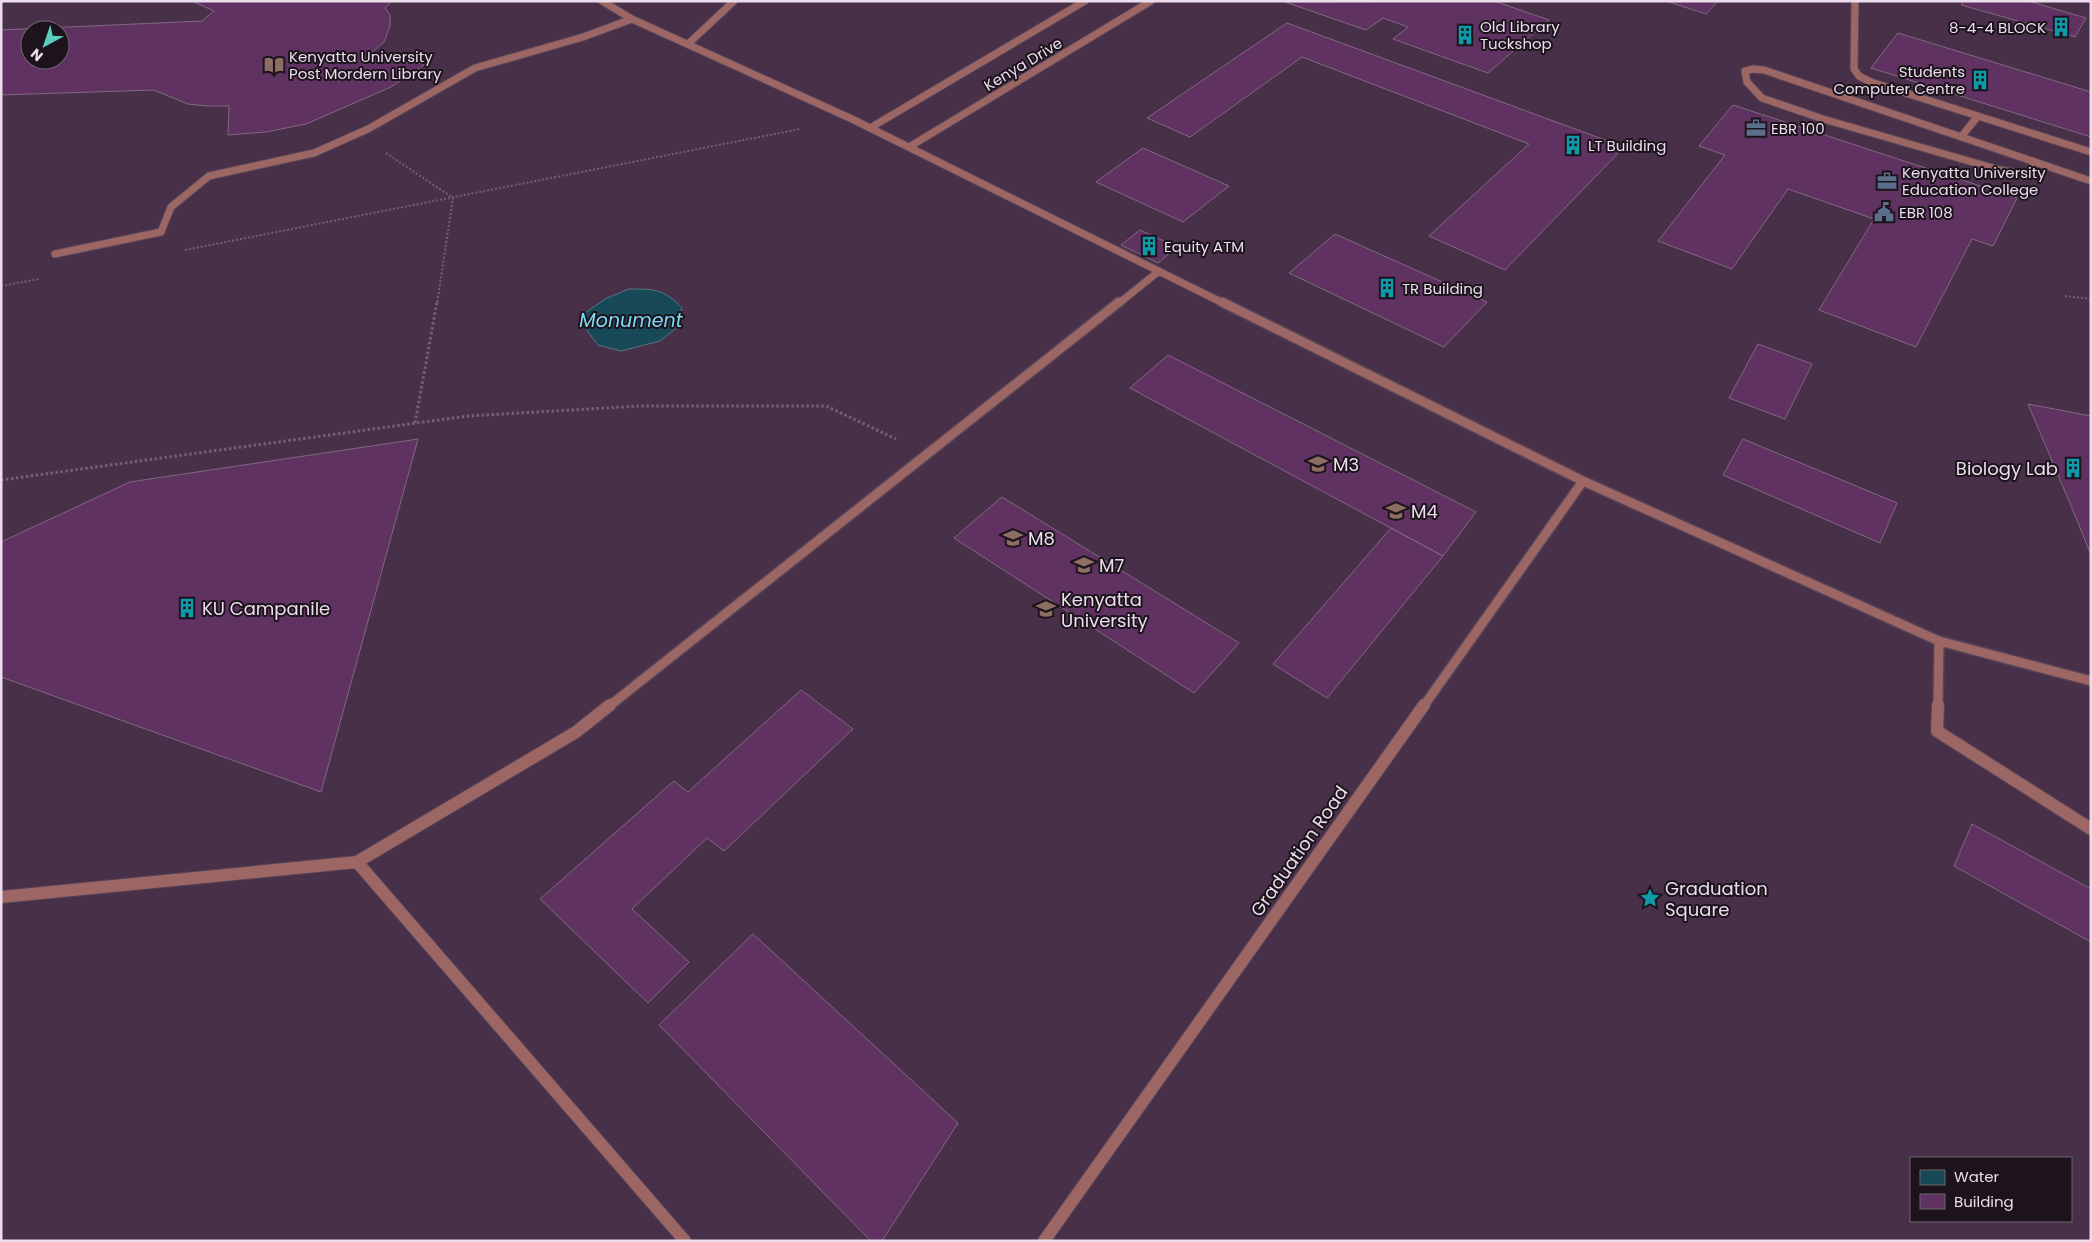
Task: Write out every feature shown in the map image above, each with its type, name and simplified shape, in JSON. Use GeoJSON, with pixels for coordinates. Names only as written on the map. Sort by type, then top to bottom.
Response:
{"type":"FeatureCollection","features":[{"type":"Feature","properties":{"kind":"lane"},"geometry":{"type":"LineString","coordinates":[[602,1],[632,19],[852,119],[1583,481],[1939,641],[2091,681]]}},
{"type":"Feature","properties":{"kind":"lane"},"geometry":{"type":"LineString","coordinates":[[688,44],[734,1]]}},
{"type":"Feature","properties":{"kind":"lane","name":"Kenya Drive"},"geometry":{"type":"LineString","coordinates":[[870,128],[1085,1]]}},
{"type":"Feature","properties":{"kind":"lane","name":"Kenya Drive"},"geometry":{"type":"LineString","coordinates":[[909,147],[1151,1]]}},
{"type":"Feature","properties":{"kind":"lane"},"geometry":{"type":"LineString","coordinates":[[1855,1],[1854,69],[1859,76],[1871,82],[2091,152]]}},
{"type":"Feature","properties":{"kind":"lane"},"geometry":{"type":"LineString","coordinates":[[55,254],[161,232],[172,207],[209,176],[314,153],[357,134],[475,68],[583,37],[632,19]]}},
{"type":"Feature","properties":{"kind":"lane"},"geometry":{"type":"LineString","coordinates":[[2035,162],[2028,175],[2000,170],[1822,120],[1762,98],[1747,82],[1746,71],[1754,69],[1764,70],[2091,181]]}},
{"type":"Feature","properties":{"kind":"lane"},"geometry":{"type":"LineString","coordinates":[[1961,137],[1978,116]]}},
{"type":"Feature","properties":{"kind":"lane"},"geometry":{"type":"LineString","coordinates":[[1,897],[358,862],[576,732],[1159,271]]}},
{"type":"Feature","properties":{"kind":"lane","name":"Graduation Road"},"geometry":{"type":"LineString","coordinates":[[1044,1241],[1583,481]]}},
{"type":"Feature","properties":{"kind":"lane"},"geometry":{"type":"LineString","coordinates":[[1939,641],[1937,731],[2091,829]]}},
{"type":"Feature","properties":{"kind":"lane"},"geometry":{"type":"LineString","coordinates":[[358,862],[685,1241]]}},
{"type":"Feature","properties":{"kind":"path"},"geometry":{"type":"LineString","coordinates":[[184,250],[852,119]]}},
{"type":"Feature","properties":{"kind":"path"},"geometry":{"type":"LineString","coordinates":[[357,134],[453,198]]}},
{"type":"Feature","properties":{"kind":"path"},"geometry":{"type":"LineString","coordinates":[[415,423],[443,272],[453,198]]}},
{"type":"Feature","properties":{"kind":"path"},"geometry":{"type":"LineString","coordinates":[[1,286],[40,279]]}},
{"type":"Feature","properties":{"kind":"path"},"geometry":{"type":"LineString","coordinates":[[2065,296],[2091,299]]}},
{"type":"Feature","properties":{"kind":"path"},"geometry":{"type":"LineString","coordinates":[[1,480],[468,416],[639,406],[826,406],[928,453]]}},
{"type":"Feature","properties":{"kind":"shaded area","name":"Kenyatta University"},"geometry":{"type":"Polygon","coordinates":[[[1,1],[2091,1],[2091,1241],[1,1241],[1,1]]]}},
{"type":"Feature","properties":{"kind":"water","name":"Monument"},"geometry":{"type":"Polygon","coordinates":[[[629,289],[659,291],[676,302],[682,308],[675,329],[660,341],[621,351],[598,345],[585,328],[586,312],[607,298],[629,289]]]}},
{"type":"Feature","properties":{"kind":"building"},"geometry":{"type":"Polygon","coordinates":[[[192,1],[392,1],[385,8],[390,15],[390,26],[384,42],[365,58],[425,64],[391,87],[306,124],[266,132],[228,135],[229,106],[188,104],[154,90],[1,95],[1,30],[20,29],[20,70],[70,70],[70,27],[202,21],[214,11],[192,1]]]}},
{"type":"Feature","properties":{"kind":"building","name":"Old Library Tuckshop"},"geometry":{"type":"Polygon","coordinates":[[[1494,1],[1549,20],[1488,73],[1393,39],[1408,27],[1383,18],[1366,30],[1285,2],[1494,1]]]}},
{"type":"Feature","properties":{"kind":"building"},"geometry":{"type":"Polygon","coordinates":[[[1666,1],[1718,1],[1706,14],[1666,1]]]}},
{"type":"Feature","properties":{"kind":"building","name":"8-4-4 BLOCK"},"geometry":{"type":"Polygon","coordinates":[[[1964,1],[2028,1],[2086,18],[2075,37],[1961,5],[1964,1]]]}},
{"type":"Feature","properties":{"kind":"building","name":"LT Building"},"geometry":{"type":"Polygon","coordinates":[[[1287,23],[1624,147],[1505,270],[1429,236],[1529,144],[1302,57],[1190,137],[1147,118],[1287,23]]]}},
{"type":"Feature","properties":{"kind":"building","name":"Students Computer Centre"},"geometry":{"type":"Polygon","coordinates":[[[1898,33],[2091,92],[2091,137],[1871,68],[1898,33]]]}},
{"type":"Feature","properties":{"kind":"building"},"geometry":{"type":"Polygon","coordinates":[[[1733,105],[2017,198],[1993,246],[1972,239],[1916,347],[1819,310],[1874,219],[1788,189],[1732,269],[1658,241],[1725,155],[1699,146],[1733,105]]]}},
{"type":"Feature","properties":{"kind":"building"},"geometry":{"type":"Polygon","coordinates":[[[1143,148],[1229,186],[1183,222],[1096,182],[1143,148]]]}},
{"type":"Feature","properties":{"kind":"building","name":"Equity ATM"},"geometry":{"type":"Polygon","coordinates":[[[1140,230],[1177,247],[1158,263],[1121,245],[1140,230]]]}},
{"type":"Feature","properties":{"kind":"building","name":"TR Building"},"geometry":{"type":"Polygon","coordinates":[[[1335,234],[1487,302],[1444,347],[1289,273],[1335,234]]]}},
{"type":"Feature","properties":{"kind":"building"},"geometry":{"type":"Polygon","coordinates":[[[1758,344],[1812,364],[1785,419],[1729,398],[1758,344]]]}},
{"type":"Feature","properties":{"kind":"building"},"geometry":{"type":"Polygon","coordinates":[[[1168,355],[1476,512],[1443,556],[1130,388],[1168,355]]]}},
{"type":"Feature","properties":{"kind":"building","name":"Biology Lab"},"geometry":{"type":"Polygon","coordinates":[[[2028,404],[2091,416],[2091,555],[2077,520],[2028,404]]]}},
{"type":"Feature","properties":{"kind":"building","name":"KU Campanile"},"geometry":{"type":"Polygon","coordinates":[[[418,439],[321,792],[1,677],[1,542],[130,482],[418,439]]]}},
{"type":"Feature","properties":{"kind":"building"},"geometry":{"type":"Polygon","coordinates":[[[1743,439],[1897,503],[1880,543],[1723,475],[1743,439]]]}},
{"type":"Feature","properties":{"kind":"building"},"geometry":{"type":"Polygon","coordinates":[[[1002,497],[1239,643],[1194,693],[954,538],[1002,497]]]}},
{"type":"Feature","properties":{"kind":"building"},"geometry":{"type":"Polygon","coordinates":[[[1391,528],[1443,556],[1327,698],[1273,664],[1391,528]]]}},
{"type":"Feature","properties":{"kind":"building"},"geometry":{"type":"Polygon","coordinates":[[[801,690],[853,729],[724,851],[707,838],[632,909],[689,962],[648,1003],[540,899],[674,781],[688,792],[801,690]]]}},
{"type":"Feature","properties":{"kind":"building"},"geometry":{"type":"Polygon","coordinates":[[[1972,824],[2091,889],[2091,942],[1954,866],[1972,824]]]}},
{"type":"Feature","properties":{"kind":"building"},"geometry":{"type":"Polygon","coordinates":[[[753,934],[958,1123],[882,1241],[871,1241],[659,1025],[753,934]]]}},
{"type":"Feature","properties":{"kind":"place","name":"8-4-4 BLOCK"},"geometry":{"type":"Point","coordinates":[2061,27]}},
{"type":"Feature","properties":{"kind":"place","name":"Old Library Tuckshop"},"geometry":{"type":"Point","coordinates":[1465,35]}},
{"type":"Feature","properties":{"kind":"place","name":"Kenyatta University Post Mordern Library"},"geometry":{"type":"Point","coordinates":[274,65]}},
{"type":"Feature","properties":{"kind":"place","name":"Students Computer Centre"},"geometry":{"type":"Point","coordinates":[1980,80]}},
{"type":"Feature","properties":{"kind":"place","name":"EBR 100"},"geometry":{"type":"Point","coordinates":[1756,128]}},
{"type":"Feature","properties":{"kind":"place","name":"LT Building"},"geometry":{"type":"Point","coordinates":[1573,145]}},
{"type":"Feature","properties":{"kind":"place","name":"Kenyatta University Education College"},"geometry":{"type":"Point","coordinates":[1887,181]}},
{"type":"Feature","properties":{"kind":"place","name":"EBR 108"},"geometry":{"type":"Point","coordinates":[1884,212]}},
{"type":"Feature","properties":{"kind":"place","name":"Equity ATM"},"geometry":{"type":"Point","coordinates":[1149,246]}},
{"type":"Feature","properties":{"kind":"place","name":"TR Building"},"geometry":{"type":"Point","coordinates":[1387,288]}},
{"type":"Feature","properties":{"kind":"place","name":"M3"},"geometry":{"type":"Point","coordinates":[1318,464]}},
{"type":"Feature","properties":{"kind":"place","name":"Biology Lab"},"geometry":{"type":"Point","coordinates":[2073,468]}},
{"type":"Feature","properties":{"kind":"place","name":"M4"},"geometry":{"type":"Point","coordinates":[1396,511]}},
{"type":"Feature","properties":{"kind":"place","name":"M8"},"geometry":{"type":"Point","coordinates":[1013,538]}},
{"type":"Feature","properties":{"kind":"place","name":"M7"},"geometry":{"type":"Point","coordinates":[1084,565]}},
{"type":"Feature","properties":{"kind":"place","name":"KU Campanile"},"geometry":{"type":"Point","coordinates":[187,608]}},
{"type":"Feature","properties":{"kind":"place","name":"Kenyatta University"},"geometry":{"type":"Point","coordinates":[1046,609]}},
{"type":"Feature","properties":{"kind":"place","name":"Graduation Square"},"geometry":{"type":"Point","coordinates":[1650,898]}}]}
